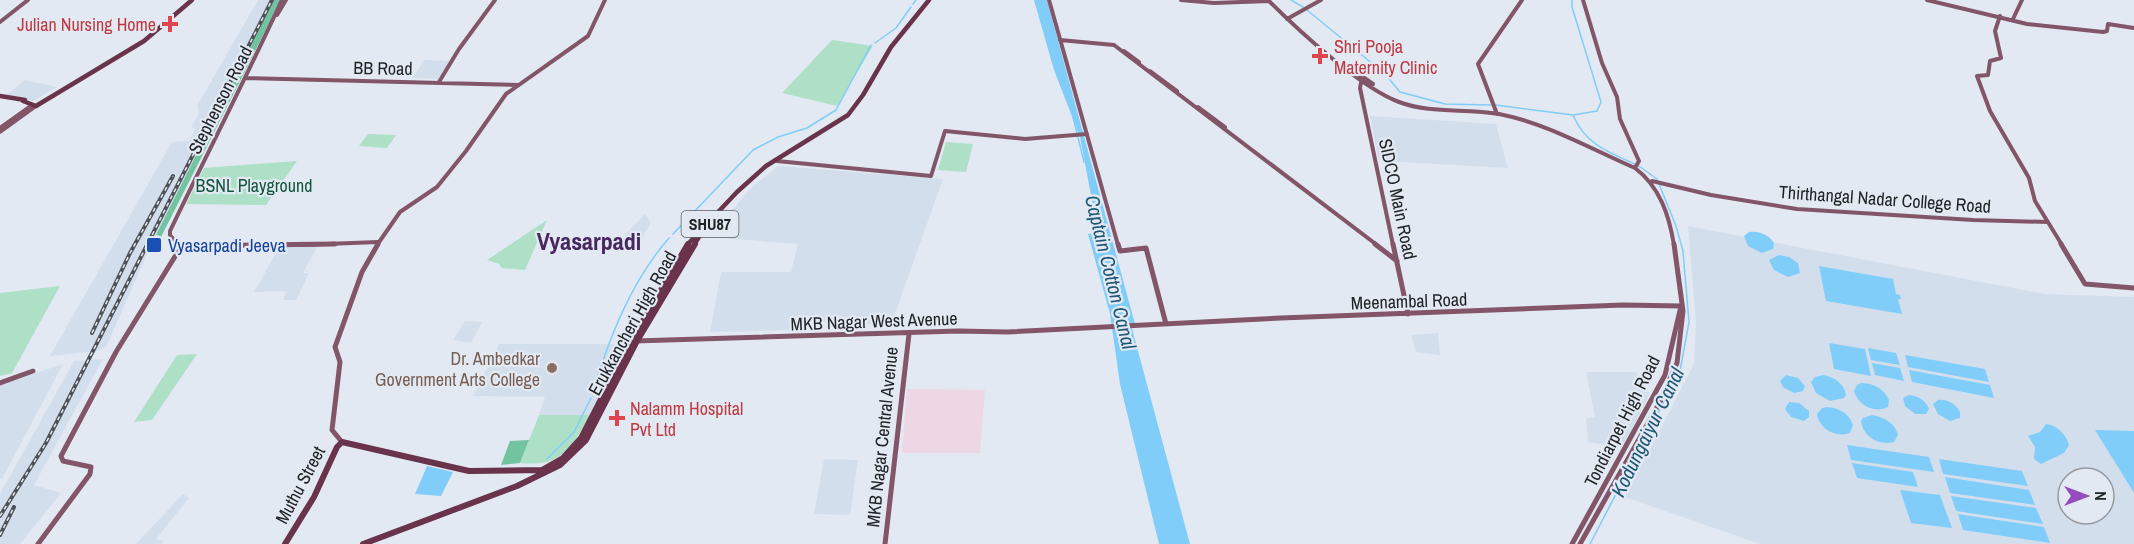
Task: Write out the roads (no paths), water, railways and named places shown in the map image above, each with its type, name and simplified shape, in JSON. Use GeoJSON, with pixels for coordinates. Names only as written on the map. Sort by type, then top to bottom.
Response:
{"type":"FeatureCollection","features":[{"type":"Feature","properties":{"kind":"main road"},"geometry":{"type":"LineString","coordinates":[[0,96],[35,105],[150,37],[190,0]]}},
{"type":"Feature","properties":{"kind":"main road","name":"Erukkancheri High Road"},"geometry":{"type":"LineString","coordinates":[[363,544],[517,486],[560,465],[586,440],[634,341],[702,231],[742,190],[777,161],[848,117],[863,100],[889,54],[931,0]]}},
{"type":"Feature","properties":{"kind":"main road","name":"SHU87"},"geometry":{"type":"LineString","coordinates":[[342,442],[456,470],[530,471],[542,470],[554,465],[581,438],[695,234],[766,166],[848,115],[891,47],[924,8]]}},
{"type":"Feature","properties":{"kind":"main road","name":"Muthu Street"},"geometry":{"type":"LineString","coordinates":[[285,544],[314,497],[337,447],[342,442]]}},
{"type":"Feature","properties":{"kind":"street"},"geometry":{"type":"LineString","coordinates":[[0,22],[28,0]]}},
{"type":"Feature","properties":{"kind":"street","name":"Stephenson Road"},"geometry":{"type":"LineString","coordinates":[[179,246],[172,240],[170,231],[284,0]]}},
{"type":"Feature","properties":{"kind":"street"},"geometry":{"type":"LineString","coordinates":[[439,82],[459,49],[495,0]]}},
{"type":"Feature","properties":{"kind":"street"},"geometry":{"type":"LineString","coordinates":[[342,442],[332,430],[340,362],[335,347],[362,272],[378,242],[400,212],[437,187],[466,151],[506,94],[588,36],[605,0]]}},
{"type":"Feature","properties":{"kind":"street"},"geometry":{"type":"LineString","coordinates":[[1049,0],[1120,251],[1146,248],[1166,324]]}},
{"type":"Feature","properties":{"kind":"street"},"geometry":{"type":"LineString","coordinates":[[1181,0],[1200,3],[1244,3],[1270,0]]}},
{"type":"Feature","properties":{"kind":"street"},"geometry":{"type":"LineString","coordinates":[[1244,3],[1263,0]]}},
{"type":"Feature","properties":{"kind":"street","name":"Tondiarpet High Road"},"geometry":{"type":"LineString","coordinates":[[1270,0],[1288,18],[1363,79],[1402,104],[1422,109],[1497,114],[1529,122],[1637,166],[1656,181],[1671,226],[1683,316],[1675,370],[1660,402],[1580,544]]}},
{"type":"Feature","properties":{"kind":"street"},"geometry":{"type":"LineString","coordinates":[[1288,18],[1321,0]]}},
{"type":"Feature","properties":{"kind":"street"},"geometry":{"type":"LineString","coordinates":[[1497,114],[1478,64],[1522,0]]}},
{"type":"Feature","properties":{"kind":"street"},"geometry":{"type":"LineString","coordinates":[[1583,0],[1602,63],[1617,97],[1620,119],[1637,166]]}},
{"type":"Feature","properties":{"kind":"street"},"geometry":{"type":"LineString","coordinates":[[1927,0],[2027,24],[2103,32],[2107,31],[2108,24],[2134,28]]}},
{"type":"Feature","properties":{"kind":"street"},"geometry":{"type":"LineString","coordinates":[[2013,19],[2022,0]]}},
{"type":"Feature","properties":{"kind":"street"},"geometry":{"type":"LineString","coordinates":[[2000,16],[1995,21],[1994,32],[2001,58],[1990,61],[1988,75],[1978,75],[1977,81],[1990,111],[2029,178],[2032,196],[2085,284],[2134,288]]}},
{"type":"Feature","properties":{"kind":"street"},"geometry":{"type":"LineString","coordinates":[[1060,40],[1114,45],[1397,261]]}},
{"type":"Feature","properties":{"kind":"street","name":"BB Road"},"geometry":{"type":"LineString","coordinates":[[246,78],[519,85]]}},
{"type":"Feature","properties":{"kind":"street","name":"SIDCO Main Road"},"geometry":{"type":"LineString","coordinates":[[1363,79],[1361,90],[1408,314]]}},
{"type":"Feature","properties":{"kind":"street"},"geometry":{"type":"LineString","coordinates":[[0,130],[35,105]]}},
{"type":"Feature","properties":{"kind":"street"},"geometry":{"type":"LineString","coordinates":[[777,161],[931,176],[945,131],[1024,139],[1086,134]]}},
{"type":"Feature","properties":{"kind":"street","name":"Thirthangal Nadar College Road"},"geometry":{"type":"LineString","coordinates":[[1656,181],[1711,195],[1797,209],[2048,222]]}},
{"type":"Feature","properties":{"kind":"street"},"geometry":{"type":"LineString","coordinates":[[38,544],[90,474],[91,467],[61,459],[116,352],[179,246],[296,246],[378,242]]}},
{"type":"Feature","properties":{"kind":"street","name":"Meenambal Road"},"geometry":{"type":"LineString","coordinates":[[1138,325],[1623,305],[1681,306]]}},
{"type":"Feature","properties":{"kind":"street","name":"Tondiarpet High Road"},"geometry":{"type":"LineString","coordinates":[[1572,544],[1665,375],[1681,306]]}},
{"type":"Feature","properties":{"kind":"street","name":"MKB Nagar West Avenue"},"geometry":{"type":"LineString","coordinates":[[634,341],[1058,330],[1138,325]]}},
{"type":"Feature","properties":{"kind":"street","name":"MKB Nagar Central Avenue"},"geometry":{"type":"LineString","coordinates":[[885,544],[909,334]]}},
{"type":"Feature","properties":{"kind":"street"},"geometry":{"type":"LineString","coordinates":[[0,382],[32,370]]}},
{"type":"Feature","properties":{"kind":"water"},"geometry":{"type":"Polygon","coordinates":[[[1034,0],[1047,0],[1135,324],[1131,325],[1190,544],[1159,544],[1120,384],[1110,314],[1088,234],[1098,232],[1080,137],[1054,70],[1034,0]]]}},
{"type":"Feature","properties":{"kind":"water"},"geometry":{"type":"Polygon","coordinates":[[[1749,232],[1766,235],[1774,243],[1773,249],[1762,253],[1748,246],[1744,236],[1749,232]]]}},
{"type":"Feature","properties":{"kind":"water"},"geometry":{"type":"Polygon","coordinates":[[[1779,255],[1789,257],[1798,263],[1800,273],[1788,277],[1774,270],[1769,260],[1779,255]]]}},
{"type":"Feature","properties":{"kind":"water"},"geometry":{"type":"Polygon","coordinates":[[[1819,266],[1893,279],[1896,294],[1900,295],[1901,299],[1898,299],[1902,314],[1826,301],[1819,266]]]}},
{"type":"Feature","properties":{"kind":"water"},"geometry":{"type":"Polygon","coordinates":[[[1829,343],[1865,349],[1871,376],[1834,369],[1829,343]]]}},
{"type":"Feature","properties":{"kind":"water"},"geometry":{"type":"Polygon","coordinates":[[[1868,348],[1896,353],[1900,365],[1871,360],[1868,348]]]}},
{"type":"Feature","properties":{"kind":"water"},"geometry":{"type":"Polygon","coordinates":[[[1905,355],[1985,369],[1989,382],[1908,367],[1905,355]]]}},
{"type":"Feature","properties":{"kind":"water"},"geometry":{"type":"Polygon","coordinates":[[[1872,363],[1900,368],[1904,381],[1875,375],[1872,363]]]}},
{"type":"Feature","properties":{"kind":"water"},"geometry":{"type":"Polygon","coordinates":[[[1909,370],[1990,385],[1994,398],[1912,382],[1909,370]]]}},
{"type":"Feature","properties":{"kind":"water"},"geometry":{"type":"Polygon","coordinates":[[[1786,375],[1798,378],[1805,386],[1803,391],[1794,393],[1783,387],[1780,381],[1786,375]]]}},
{"type":"Feature","properties":{"kind":"water"},"geometry":{"type":"Polygon","coordinates":[[[1823,375],[1841,384],[1846,395],[1844,398],[1830,401],[1816,393],[1811,382],[1815,377],[1823,375]]]}},
{"type":"Feature","properties":{"kind":"water"},"geometry":{"type":"Polygon","coordinates":[[[1861,383],[1878,387],[1889,400],[1888,407],[1872,409],[1863,404],[1854,391],[1861,383]]]}},
{"type":"Feature","properties":{"kind":"water"},"geometry":{"type":"Polygon","coordinates":[[[1909,395],[1918,397],[1926,403],[1929,409],[1926,414],[1915,414],[1905,406],[1903,398],[1909,395]]]}},
{"type":"Feature","properties":{"kind":"water"},"geometry":{"type":"Polygon","coordinates":[[[1938,400],[1954,404],[1960,412],[1960,418],[1950,421],[1938,414],[1933,404],[1938,400]]]}},
{"type":"Feature","properties":{"kind":"water"},"geometry":{"type":"Polygon","coordinates":[[[1789,402],[1799,403],[1809,411],[1809,417],[1804,421],[1791,417],[1785,409],[1789,402]]]}},
{"type":"Feature","properties":{"kind":"water"},"geometry":{"type":"Polygon","coordinates":[[[1822,408],[1839,410],[1849,417],[1853,425],[1850,433],[1834,433],[1821,424],[1817,414],[1822,408]]]}},
{"type":"Feature","properties":{"kind":"water"},"geometry":{"type":"Polygon","coordinates":[[[1872,415],[1881,417],[1892,424],[1898,435],[1894,442],[1883,443],[1868,436],[1861,421],[1872,415]]]}},
{"type":"Feature","properties":{"kind":"water"},"geometry":{"type":"Polygon","coordinates":[[[2046,424],[2060,431],[2066,437],[2069,445],[2064,453],[2041,464],[2034,459],[2035,447],[2028,436],[2040,432],[2046,424]]]}},
{"type":"Feature","properties":{"kind":"water"},"geometry":{"type":"Polygon","coordinates":[[[2095,430],[2134,431],[2134,493],[2095,430]]]}},
{"type":"Feature","properties":{"kind":"water"},"geometry":{"type":"Polygon","coordinates":[[[1847,445],[1929,457],[1934,472],[1851,460],[1847,445]]]}},
{"type":"Feature","properties":{"kind":"water"},"geometry":{"type":"Polygon","coordinates":[[[1939,459],[2022,471],[2028,486],[1943,474],[1939,459]]]}},
{"type":"Feature","properties":{"kind":"water"},"geometry":{"type":"Polygon","coordinates":[[[1852,463],[1913,472],[1918,487],[1857,478],[1852,463]]]}},
{"type":"Feature","properties":{"kind":"water"},"geometry":{"type":"Polygon","coordinates":[[[427,466],[453,472],[441,496],[415,494],[427,466]]]}},
{"type":"Feature","properties":{"kind":"water"},"geometry":{"type":"Polygon","coordinates":[[[1945,477],[2029,490],[2035,505],[1950,493],[1945,477]]]}},
{"type":"Feature","properties":{"kind":"water"},"geometry":{"type":"Polygon","coordinates":[[[1900,490],[1940,495],[1952,528],[1911,523],[1900,490]]]}},
{"type":"Feature","properties":{"kind":"water"},"geometry":{"type":"Polygon","coordinates":[[[1951,496],[2036,508],[2043,524],[1956,511],[1951,496]]]}},
{"type":"Feature","properties":{"kind":"water"},"geometry":{"type":"Polygon","coordinates":[[[1958,514],[2044,527],[2050,543],[1963,530],[1958,514]]]}},
{"type":"Feature","properties":{"kind":"waterway"},"geometry":{"type":"LineString","coordinates":[[913,4],[916,0]]}},
{"type":"Feature","properties":{"kind":"waterway"},"geometry":{"type":"LineString","coordinates":[[1291,0],[1303,7]]}},
{"type":"Feature","properties":{"kind":"waterway"},"geometry":{"type":"LineString","coordinates":[[1572,0],[1572,7],[1601,102],[1597,111],[1573,115]]}},
{"type":"Feature","properties":{"kind":"waterway"},"geometry":{"type":"LineString","coordinates":[[875,43],[896,28],[911,7]]}},
{"type":"Feature","properties":{"kind":"waterway"},"geometry":{"type":"LineString","coordinates":[[1307,10],[1385,74],[1400,92],[1445,104],[1491,105]]}},
{"type":"Feature","properties":{"kind":"waterway"},"geometry":{"type":"LineString","coordinates":[[673,234],[753,150],[778,137],[807,128],[836,110],[871,45]]}},
{"type":"Feature","properties":{"kind":"waterway"},"geometry":{"type":"LineString","coordinates":[[1496,105],[1573,115]]}},
{"type":"Feature","properties":{"kind":"waterway","name":"Kodungaiyur Canal"},"geometry":{"type":"LineString","coordinates":[[1573,115],[1584,133],[1598,146],[1635,164]]}},
{"type":"Feature","properties":{"kind":"waterway","name":"Captain Cotton Canal"},"geometry":{"type":"LineString","coordinates":[[1073,117],[1084,162]]}},
{"type":"Feature","properties":{"kind":"waterway","name":"Kodungaiyur Canal"},"geometry":{"type":"LineString","coordinates":[[1590,544],[1680,371],[1689,322],[1683,251],[1676,226],[1657,179],[1639,166]]}},
{"type":"Feature","properties":{"kind":"waterway"},"geometry":{"type":"LineString","coordinates":[[592,393],[606,351],[632,292],[655,255],[669,238]]}},
{"type":"Feature","properties":{"kind":"waterway"},"geometry":{"type":"LineString","coordinates":[[547,459],[574,432],[591,398]]}},
{"type":"Feature","properties":{"kind":"railway"},"geometry":{"type":"LineString","coordinates":[[0,516],[46,443],[272,0]]}},
{"type":"Feature","properties":{"kind":"railway"},"geometry":{"type":"LineString","coordinates":[[92,333],[130,253],[173,176]]}},
{"type":"Feature","properties":{"kind":"railway"},"geometry":{"type":"LineString","coordinates":[[0,535],[14,507]]}},
{"type":"Feature","properties":{"kind":"place","name":"Julian Nursing Home"},"geometry":{"type":"Point","coordinates":[170,24]}},
{"type":"Feature","properties":{"kind":"place","name":"Shri Pooja Maternity Clinic"},"geometry":{"type":"Point","coordinates":[1320,56]}},
{"type":"Feature","properties":{"kind":"place","name":"Vyasarpadi Jeeva"},"geometry":{"type":"Point","coordinates":[154,245]}},
{"type":"Feature","properties":{"kind":"place","name":"Dr. Ambedkar Government Arts College"},"geometry":{"type":"Point","coordinates":[552,368]}},
{"type":"Feature","properties":{"kind":"place","name":"Nalamm Hospital Pvt Ltd"},"geometry":{"type":"Point","coordinates":[617,418]}},
{"type":"Feature","properties":{"kind":"district","name":"Vyasarpadi"},"geometry":{"type":"Point","coordinates":[589,241]}},
{"type":"Feature","properties":{"kind":"park label","name":"BSNL Playground"},"geometry":{"type":"Point","coordinates":[254,185]}}]}
